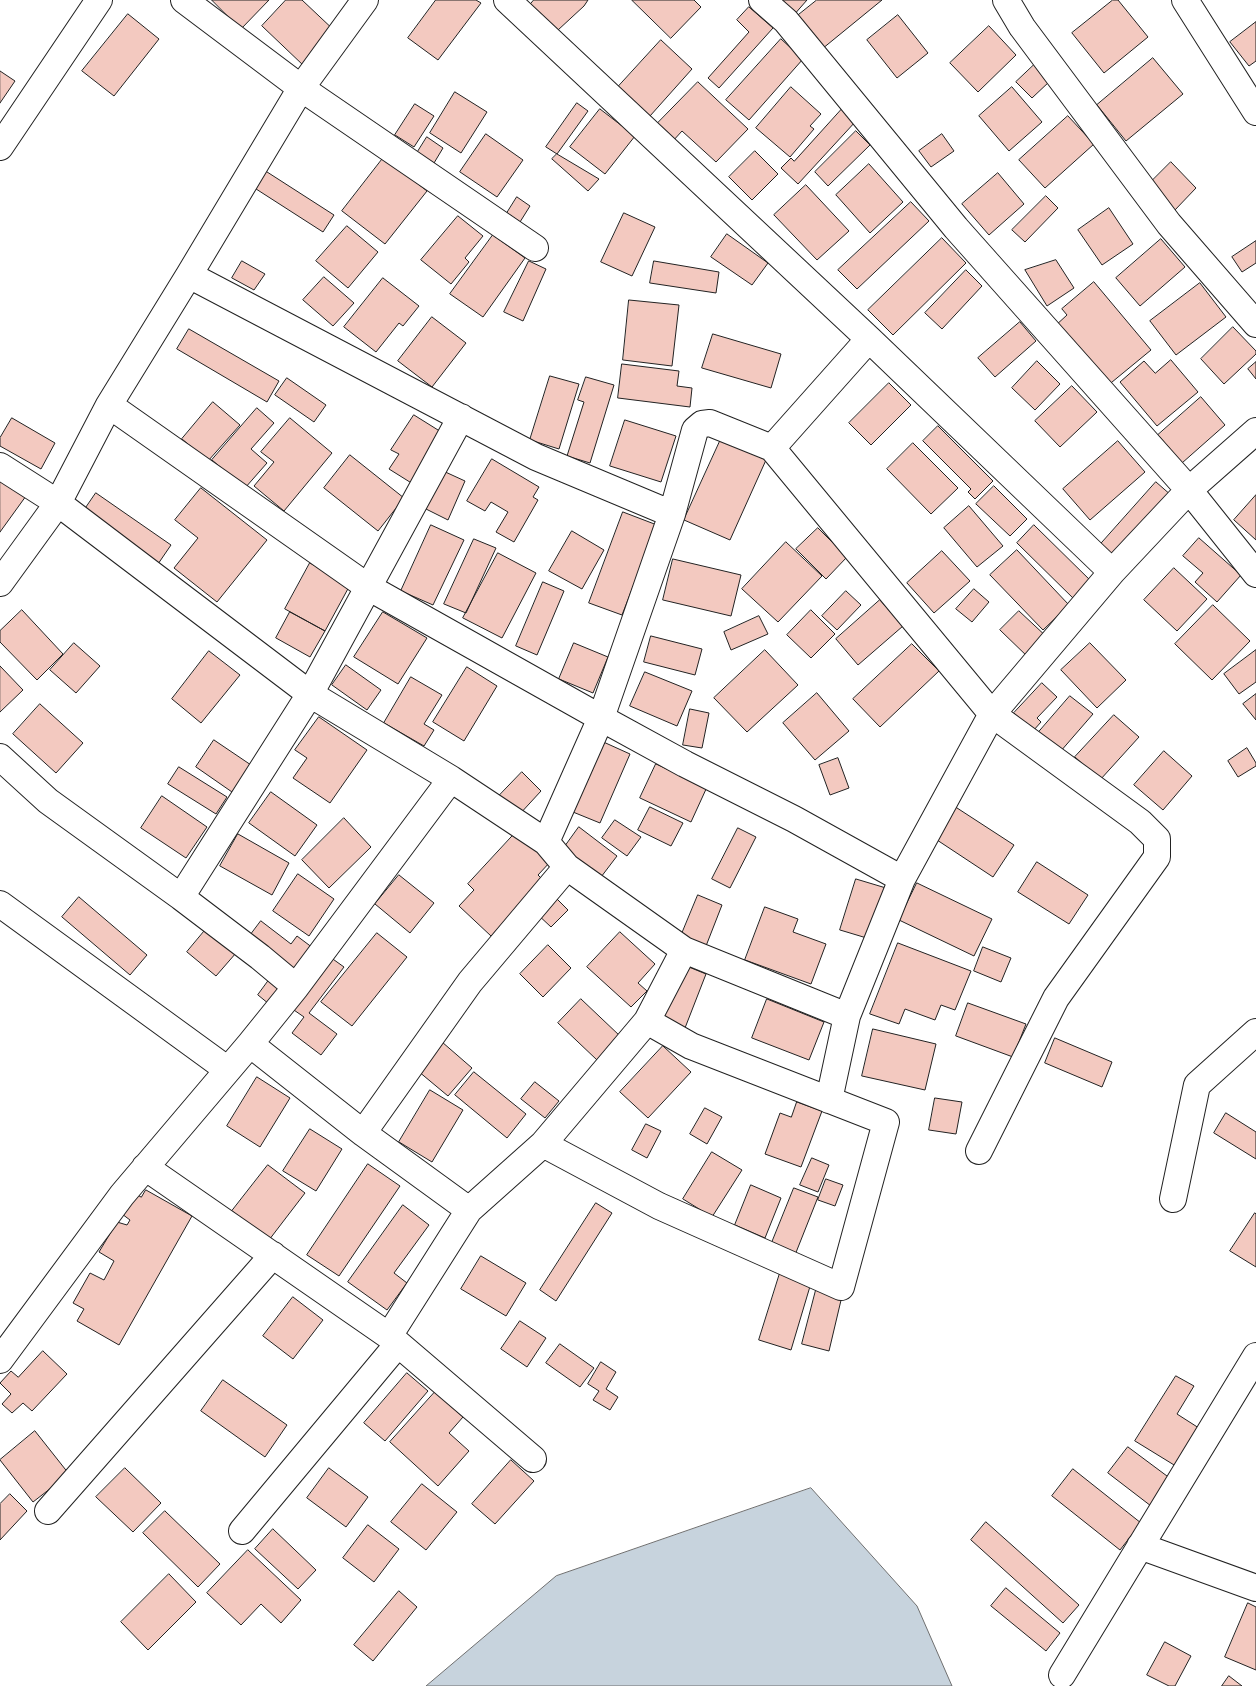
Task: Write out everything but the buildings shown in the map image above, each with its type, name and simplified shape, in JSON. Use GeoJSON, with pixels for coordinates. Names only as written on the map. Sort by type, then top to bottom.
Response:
{"type":"FeatureCollection","features":[{"type":"Feature","properties":{"kind":"street"},"geometry":{"type":"LineString","coordinates":[[4,135],[99,0]]}},
{"type":"Feature","properties":{"kind":"street"},"geometry":{"type":"LineString","coordinates":[[184,0],[301,88],[535,248]]}},
{"type":"Feature","properties":{"kind":"street"},"geometry":{"type":"LineString","coordinates":[[0,583],[58,503],[109,405],[301,88],[366,0]]}},
{"type":"Feature","properties":{"kind":"street"},"geometry":{"type":"LineString","coordinates":[[508,0],[870,339],[1112,572]]}},
{"type":"Feature","properties":{"kind":"street"},"geometry":{"type":"LineString","coordinates":[[762,0],[786,21],[956,228],[1189,490],[1256,574]]}},
{"type":"Feature","properties":{"kind":"street"},"geometry":{"type":"LineString","coordinates":[[1006,0],[1022,27],[1169,224],[1256,324]]}},
{"type":"Feature","properties":{"kind":"street"},"geometry":{"type":"LineString","coordinates":[[1185,0],[1252,96]]}},
{"type":"Feature","properties":{"kind":"street"},"geometry":{"type":"LineString","coordinates":[[189,275],[536,457],[672,514]]}},
{"type":"Feature","properties":{"kind":"street"},"geometry":{"type":"LineString","coordinates":[[772,448],[870,339]]}},
{"type":"Feature","properties":{"kind":"street"},"geometry":{"type":"LineString","coordinates":[[109,405],[368,587],[685,764],[794,819],[902,879]]}},
{"type":"Feature","properties":{"kind":"street"},"geometry":{"type":"LineString","coordinates":[[181,897],[310,694],[461,417]]}},
{"type":"Feature","properties":{"kind":"street"},"geometry":{"type":"LineString","coordinates":[[546,842],[601,718],[672,514],[695,430],[702,424],[710,423],[772,448],[992,714],[1140,822],[1157,839],[1157,857],[1056,998],[979,1151]]}},
{"type":"Feature","properties":{"kind":"street"},"geometry":{"type":"LineString","coordinates":[[829,1100],[847,1016],[902,879],[992,714],[1112,572],[1189,490],[1256,431]]}},
{"type":"Feature","properties":{"kind":"street"},"geometry":{"type":"LineString","coordinates":[[0,466],[58,503],[310,694],[451,779],[546,842],[567,867],[684,950],[847,1016]]}},
{"type":"Feature","properties":{"kind":"street"},"geometry":{"type":"LineString","coordinates":[[0,757],[48,801],[181,897],[296,987]]}},
{"type":"Feature","properties":{"kind":"street"},"geometry":{"type":"LineString","coordinates":[[0,1360],[145,1167],[296,987],[451,779]]}},
{"type":"Feature","properties":{"kind":"street"},"geometry":{"type":"LineString","coordinates":[[363,1133],[470,982],[567,867]]}},
{"type":"Feature","properties":{"kind":"street"},"geometry":{"type":"LineString","coordinates":[[0,904],[228,1070]]}},
{"type":"Feature","properties":{"kind":"street"},"geometry":{"type":"LineString","coordinates":[[242,1531],[394,1340],[469,1210],[543,1144],[647,1021],[684,950]]}},
{"type":"Feature","properties":{"kind":"street"},"geometry":{"type":"LineString","coordinates":[[543,1144],[659,1206],[841,1287],[886,1122],[691,1046],[647,1021]]}},
{"type":"Feature","properties":{"kind":"street"},"geometry":{"type":"LineString","coordinates":[[1173,1199],[1197,1085],[1256,1032]]}},
{"type":"Feature","properties":{"kind":"street"},"geometry":{"type":"LineString","coordinates":[[250,1044],[363,1133],[469,1210]]}},
{"type":"Feature","properties":{"kind":"street"},"geometry":{"type":"LineString","coordinates":[[145,1167],[394,1340],[533,1459]]}},
{"type":"Feature","properties":{"kind":"street"},"geometry":{"type":"LineString","coordinates":[[48,1511],[273,1256]]}},
{"type":"Feature","properties":{"kind":"street"},"geometry":{"type":"LineString","coordinates":[[1062,1675],[1256,1356]]}},
{"type":"Feature","properties":{"kind":"street"},"geometry":{"type":"LineString","coordinates":[[1140,1546],[1256,1588]]}},
{"type":"Feature","properties":{"kind":"shaded area"},"geometry":{"type":"Polygon","coordinates":[[[811,1488],[917,1606],[952,1686],[426,1686],[556,1576],[811,1488]]]}}]}
